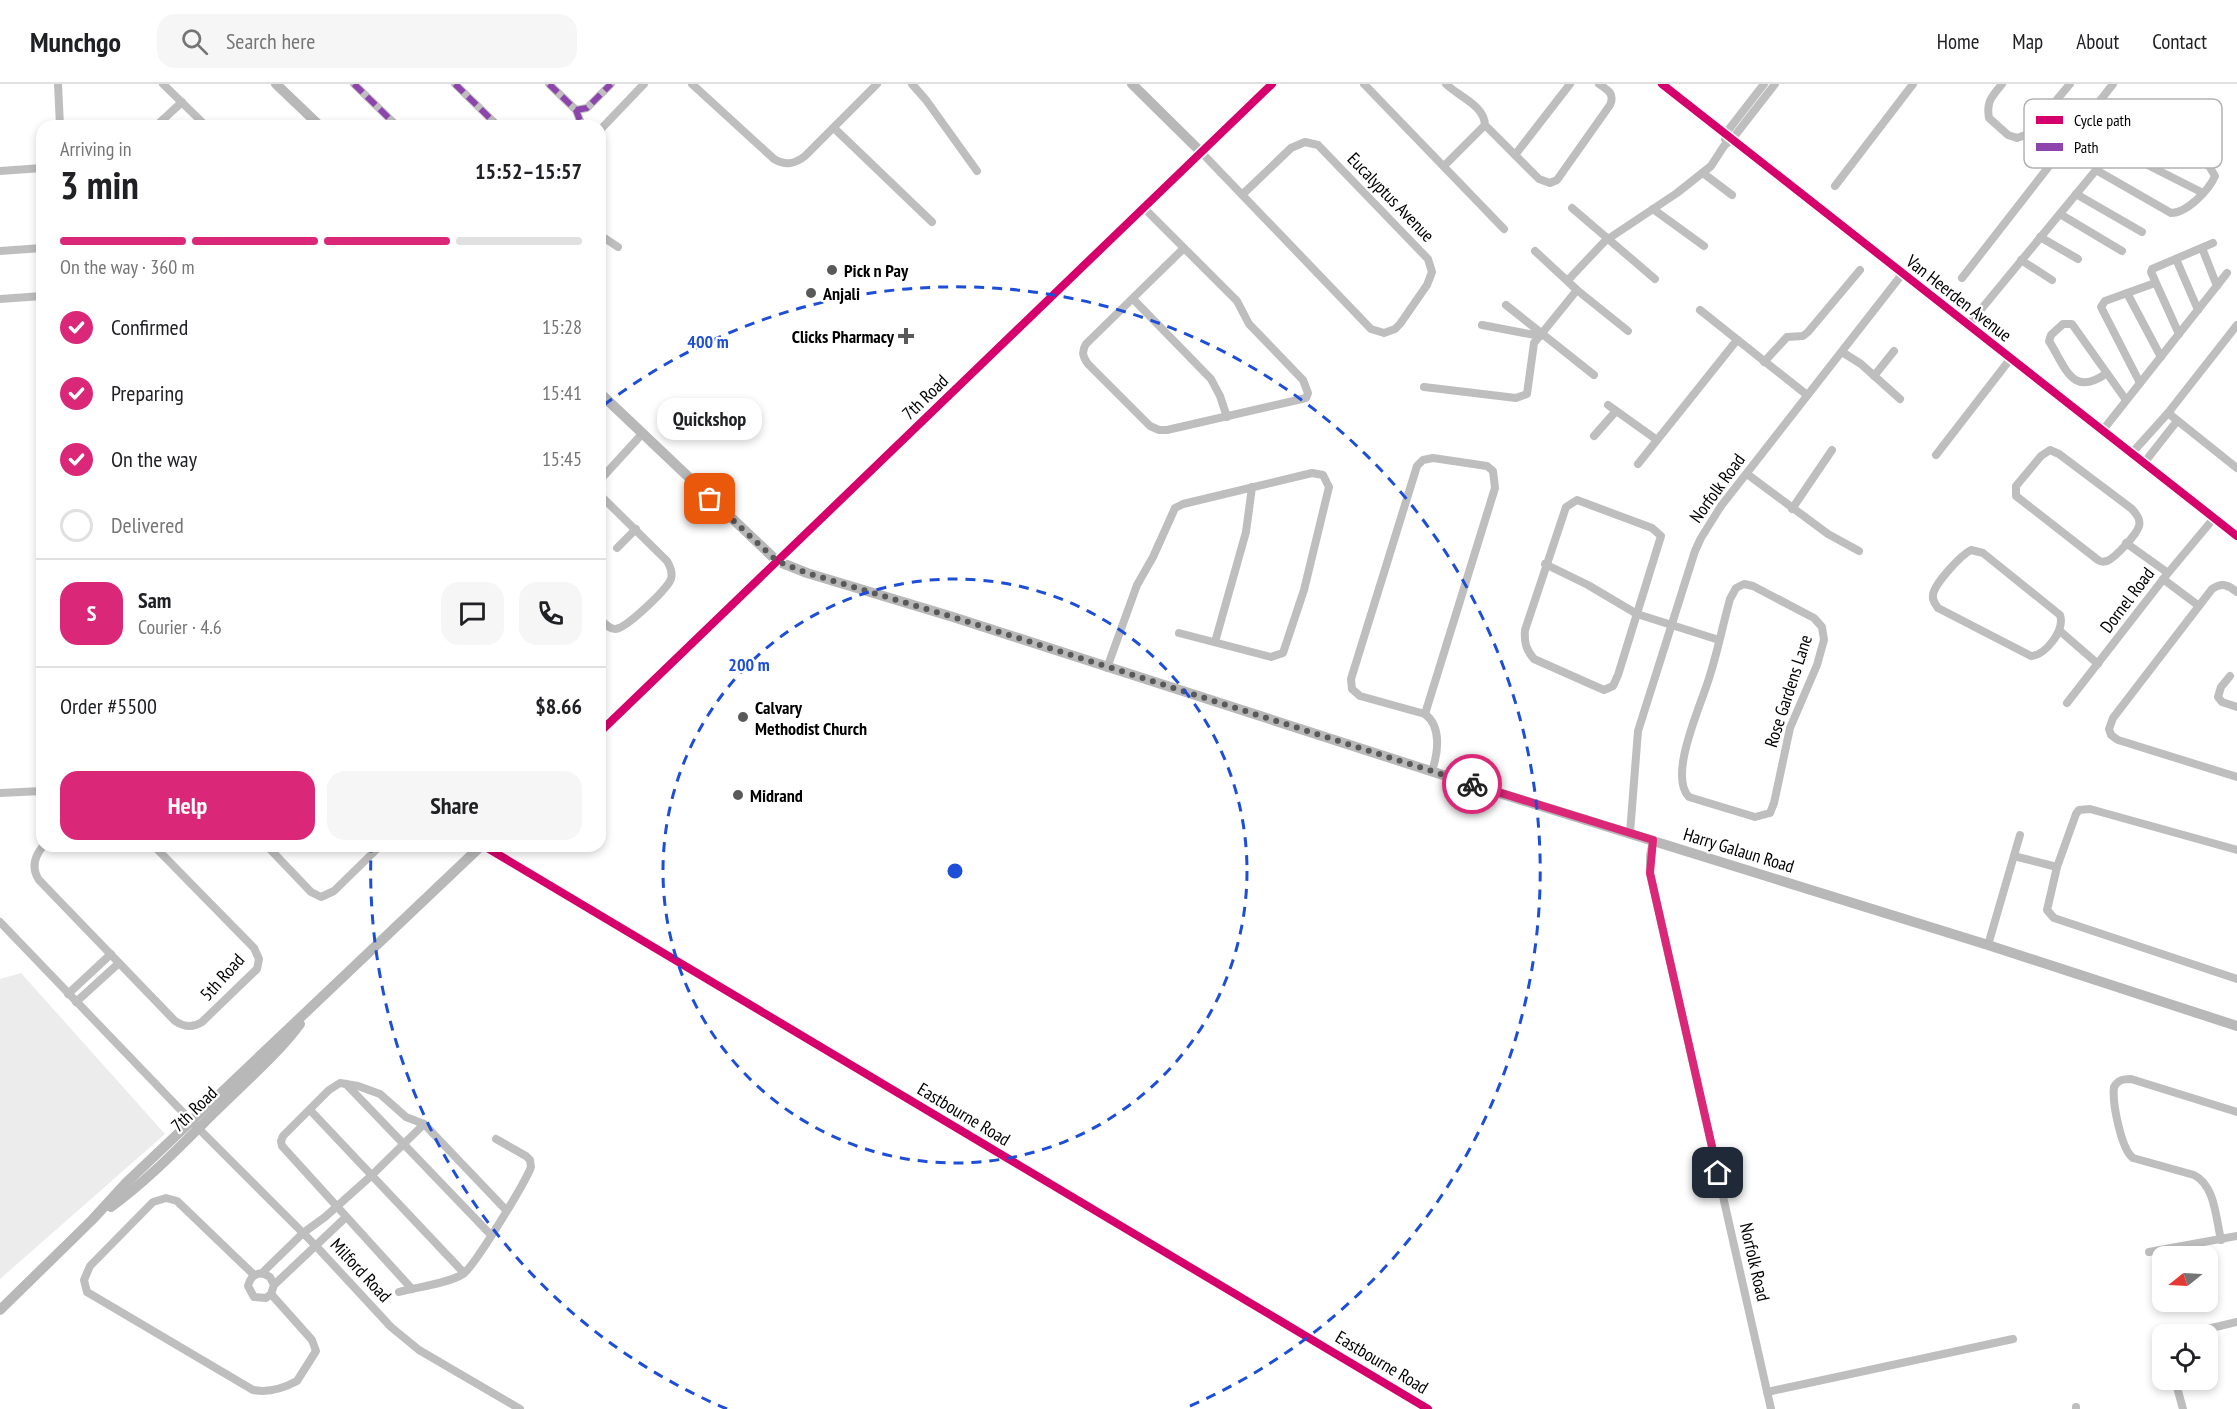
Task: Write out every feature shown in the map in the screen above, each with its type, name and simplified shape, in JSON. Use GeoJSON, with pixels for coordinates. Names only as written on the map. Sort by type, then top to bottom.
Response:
{"type":"FeatureCollection","features":[{"type":"Feature","properties":{"kind":"street"},"geometry":{"type":"LineString","coordinates":[[58,84],[60,120]]}},
{"type":"Feature","properties":{"kind":"street"},"geometry":{"type":"LineString","coordinates":[[163,84],[200,120]]}},
{"type":"Feature","properties":{"kind":"street"},"geometry":{"type":"LineString","coordinates":[[276,84],[314,120]]}},
{"type":"Feature","properties":{"kind":"street"},"geometry":{"type":"LineString","coordinates":[[354,84],[391,120]]}},
{"type":"Feature","properties":{"kind":"street"},"geometry":{"type":"LineString","coordinates":[[455,84],[492,120]]}},
{"type":"Feature","properties":{"kind":"street"},"geometry":{"type":"LineString","coordinates":[[549,84],[576,110],[580,120]]}},
{"type":"Feature","properties":{"kind":"street"},"geometry":{"type":"LineString","coordinates":[[576,110],[587,108],[611,84]]}},
{"type":"Feature","properties":{"kind":"street"},"geometry":{"type":"LineString","coordinates":[[606,124],[644,84]]}},
{"type":"Feature","properties":{"kind":"street"},"geometry":{"type":"LineString","coordinates":[[692,84],[780,163],[794,163],[800,160],[877,84]]}},
{"type":"Feature","properties":{"kind":"street"},"geometry":{"type":"LineString","coordinates":[[912,84],[976,171]]}},
{"type":"Feature","properties":{"kind":"street"},"geometry":{"type":"LineString","coordinates":[[1131,84],[1201,152]]}},
{"type":"Feature","properties":{"kind":"street","name":"7th Road"},"geometry":{"type":"LineString","coordinates":[[606,726],[1272,84]]}},
{"type":"Feature","properties":{"kind":"street"},"geometry":{"type":"LineString","coordinates":[[1364,84],[1504,229]]}},
{"type":"Feature","properties":{"kind":"street"},"geometry":{"type":"LineString","coordinates":[[1444,166],[1485,125],[1485,118],[1480,111],[1446,84]]}},
{"type":"Feature","properties":{"kind":"street"},"geometry":{"type":"LineString","coordinates":[[1515,155],[1570,84]]}},
{"type":"Feature","properties":{"kind":"street","name":"Van Heerden Avenue"},"geometry":{"type":"LineString","coordinates":[[1662,84],[2237,536]]}},
{"type":"Feature","properties":{"kind":"street"},"geometry":{"type":"LineString","coordinates":[[1568,280],[1608,238],[1653,209],[1710,166],[1764,84]]}},
{"type":"Feature","properties":{"kind":"street"},"geometry":{"type":"LineString","coordinates":[[1730,136],[1775,84]]}},
{"type":"Feature","properties":{"kind":"street"},"geometry":{"type":"LineString","coordinates":[[2002,84],[1989,102],[1989,118],[2008,135],[2017,138],[2024,135]]}},
{"type":"Feature","properties":{"kind":"street"},"geometry":{"type":"LineString","coordinates":[[2057,99],[2070,84]]}},
{"type":"Feature","properties":{"kind":"street"},"geometry":{"type":"LineString","coordinates":[[2101,99],[2113,84]]}},
{"type":"Feature","properties":{"kind":"street"},"geometry":{"type":"LineString","coordinates":[[1835,186],[1911,85]]}},
{"type":"Feature","properties":{"kind":"street"},"geometry":{"type":"LineString","coordinates":[[1485,125],[1544,182],[1551,183],[1557,180],[1610,105],[1612,97],[1606,86]]}},
{"type":"Feature","properties":{"kind":"street"},"geometry":{"type":"LineString","coordinates":[[162,120],[182,102]]}},
{"type":"Feature","properties":{"kind":"street"},"geometry":{"type":"LineString","coordinates":[[834,128],[933,222]]}},
{"type":"Feature","properties":{"kind":"street","name":"Eucalyptus Avenue"},"geometry":{"type":"LineString","coordinates":[[1201,152],[1371,329],[1384,333],[1395,329],[1427,285],[1432,272],[1428,259],[1317,145],[1305,142],[1291,148],[1243,194]]}},
{"type":"Feature","properties":{"kind":"street"},"geometry":{"type":"LineString","coordinates":[[0,171],[36,168]]}},
{"type":"Feature","properties":{"kind":"street"},"geometry":{"type":"LineString","coordinates":[[1962,278],[2048,168]]}},
{"type":"Feature","properties":{"kind":"street"},"geometry":{"type":"LineString","coordinates":[[2154,168],[2203,193]]}},
{"type":"Feature","properties":{"kind":"street"},"geometry":{"type":"LineString","coordinates":[[1969,324],[2096,170],[2171,213],[2182,211],[2203,193],[2215,176],[2210,168]]}},
{"type":"Feature","properties":{"kind":"street"},"geometry":{"type":"LineString","coordinates":[[1702,173],[1732,195]]}},
{"type":"Feature","properties":{"kind":"street"},"geometry":{"type":"LineString","coordinates":[[2076,194],[2142,232]]}},
{"type":"Feature","properties":{"kind":"street"},"geometry":{"type":"LineString","coordinates":[[1143,207],[1184,248],[1237,301],[1249,324],[1303,380],[1307,396],[1302,400],[1167,430],[1154,428],[1088,364],[1083,355],[1086,344],[1184,248]]}},
{"type":"Feature","properties":{"kind":"street"},"geometry":{"type":"LineString","coordinates":[[1572,208],[1655,279]]}},
{"type":"Feature","properties":{"kind":"street"},"geometry":{"type":"LineString","coordinates":[[1653,209],[1704,246]]}},
{"type":"Feature","properties":{"kind":"street"},"geometry":{"type":"LineString","coordinates":[[2060,214],[2122,251]]}},
{"type":"Feature","properties":{"kind":"street"},"geometry":{"type":"LineString","coordinates":[[2040,237],[2078,259]]}},
{"type":"Feature","properties":{"kind":"street"},"geometry":{"type":"LineString","coordinates":[[606,239],[618,247]]}},
{"type":"Feature","properties":{"kind":"street"},"geometry":{"type":"LineString","coordinates":[[2179,334],[2151,274],[2152,269],[2213,243]]}},
{"type":"Feature","properties":{"kind":"street"},"geometry":{"type":"LineString","coordinates":[[0,251],[36,248]]}},
{"type":"Feature","properties":{"kind":"street"},"geometry":{"type":"LineString","coordinates":[[2202,248],[2217,286]]}},
{"type":"Feature","properties":{"kind":"street"},"geometry":{"type":"LineString","coordinates":[[1535,251],[1577,290],[1628,331]]}},
{"type":"Feature","properties":{"kind":"street"},"geometry":{"type":"LineString","coordinates":[[2176,259],[2198,310]]}},
{"type":"Feature","properties":{"kind":"street"},"geometry":{"type":"LineString","coordinates":[[2021,260],[2052,280]]}},
{"type":"Feature","properties":{"kind":"street"},"geometry":{"type":"LineString","coordinates":[[1764,362],[1787,337],[1803,336],[1808,333],[1860,270]]}},
{"type":"Feature","properties":{"kind":"street","name":"Norfolk Road"},"geometry":{"type":"LineString","coordinates":[[1629,833],[1638,731],[1701,538],[1721,506],[1903,273]]}},
{"type":"Feature","properties":{"kind":"street"},"geometry":{"type":"LineString","coordinates":[[2103,430],[2227,273]]}},
{"type":"Feature","properties":{"kind":"street"},"geometry":{"type":"LineString","coordinates":[[2140,383],[2101,307],[2105,301],[2155,283]]}},
{"type":"Feature","properties":{"kind":"street"},"geometry":{"type":"LineString","coordinates":[[1424,387],[1516,398],[1524,396],[1528,392],[1533,346],[1577,290]]}},
{"type":"Feature","properties":{"kind":"street"},"geometry":{"type":"LineString","coordinates":[[2127,293],[2161,357]]}},
{"type":"Feature","properties":{"kind":"street"},"geometry":{"type":"LineString","coordinates":[[0,299],[36,296]]}},
{"type":"Feature","properties":{"kind":"street"},"geometry":{"type":"LineString","coordinates":[[1133,298],[1211,379],[1227,417]]}},
{"type":"Feature","properties":{"kind":"street"},"geometry":{"type":"LineString","coordinates":[[1506,305],[1541,336],[1594,375]]}},
{"type":"Feature","properties":{"kind":"street"},"geometry":{"type":"LineString","coordinates":[[1700,310],[1807,395]]}},
{"type":"Feature","properties":{"kind":"street"},"geometry":{"type":"LineString","coordinates":[[2107,373],[2092,382],[2084,384],[2077,382],[2049,341],[2051,335],[2063,324],[2072,324],[2107,373],[2126,400]]}},
{"type":"Feature","properties":{"kind":"street"},"geometry":{"type":"LineString","coordinates":[[1482,325],[1541,336]]}},
{"type":"Feature","properties":{"kind":"street"},"geometry":{"type":"LineString","coordinates":[[2132,453],[2168,413],[2237,325]]}},
{"type":"Feature","properties":{"kind":"street"},"geometry":{"type":"LineString","coordinates":[[1638,464],[1737,340]]}},
{"type":"Feature","properties":{"kind":"street"},"geometry":{"type":"LineString","coordinates":[[1874,376],[1894,351]]}},
{"type":"Feature","properties":{"kind":"street"},"geometry":{"type":"LineString","coordinates":[[1842,352],[1861,364],[1900,399]]}},
{"type":"Feature","properties":{"kind":"street"},"geometry":{"type":"LineString","coordinates":[[1936,455],[2011,358]]}},
{"type":"Feature","properties":{"kind":"street","name":"Harry Galaun Road"},"geometry":{"type":"LineString","coordinates":[[606,399],[777,561],[807,573],[953,617],[1107,668],[1988,945],[2237,1026]]}},
{"type":"Feature","properties":{"kind":"street"},"geometry":{"type":"LineString","coordinates":[[1608,405],[1657,440]]}},
{"type":"Feature","properties":{"kind":"street"},"geometry":{"type":"LineString","coordinates":[[1594,436],[1616,411]]}},
{"type":"Feature","properties":{"kind":"street"},"geometry":{"type":"LineString","coordinates":[[2168,413],[2237,468]]}},
{"type":"Feature","properties":{"kind":"street"},"geometry":{"type":"LineString","coordinates":[[2144,462],[2177,420]]}},
{"type":"Feature","properties":{"kind":"street"},"geometry":{"type":"LineString","coordinates":[[606,473],[642,434]]}},
{"type":"Feature","properties":{"kind":"street"},"geometry":{"type":"LineString","coordinates":[[1792,509],[1832,450]]}},
{"type":"Feature","properties":{"kind":"street"},"geometry":{"type":"LineString","coordinates":[[2054,451],[2135,512],[2139,519],[2139,527],[2126,543],[2110,560],[2102,562],[2098,560],[2018,498],[2016,486],[2044,453],[2054,451]]}},
{"type":"Feature","properties":{"kind":"street"},"geometry":{"type":"LineString","coordinates":[[1425,714],[1495,488],[1493,471],[1487,466],[1433,458],[1423,460],[1417,466],[1351,679],[1352,689],[1360,696],[1425,714],[1432,722],[1437,739],[1432,771]]}},
{"type":"Feature","properties":{"kind":"street"},"geometry":{"type":"LineString","coordinates":[[1107,668],[1137,585],[1153,557],[1172,512],[1183,504],[1319,473],[1327,478],[1329,487],[1304,590],[1283,653],[1271,657],[1179,633]]}},
{"type":"Feature","properties":{"kind":"street"},"geometry":{"type":"LineString","coordinates":[[1747,474],[1841,543],[1859,551]]}},
{"type":"Feature","properties":{"kind":"street"},"geometry":{"type":"LineString","coordinates":[[1215,642],[1246,532],[1252,488]]}},
{"type":"Feature","properties":{"kind":"street"},"geometry":{"type":"LineString","coordinates":[[1580,500],[1660,533],[1661,541],[1636,614],[1618,675],[1614,684],[1607,689],[1598,689],[1534,659],[1526,648],[1525,630],[1545,564],[1566,507],[1573,501],[1580,500]]}},
{"type":"Feature","properties":{"kind":"street"},"geometry":{"type":"LineString","coordinates":[[606,501],[667,561],[671,578],[626,626],[614,629],[606,624]]}},
{"type":"Feature","properties":{"kind":"street","name":"Dornel Road"},"geometry":{"type":"LineString","coordinates":[[2067,703],[2214,518]]}},
{"type":"Feature","properties":{"kind":"street"},"geometry":{"type":"LineString","coordinates":[[617,548],[636,529]]}},
{"type":"Feature","properties":{"kind":"street"},"geometry":{"type":"LineString","coordinates":[[2126,543],[2199,606]]}},
{"type":"Feature","properties":{"kind":"street"},"geometry":{"type":"LineString","coordinates":[[1976,550],[1983,553],[2060,615],[2062,622],[2060,631],[2040,654],[2031,656],[1938,608],[1932,598],[1933,592],[1966,553],[1976,550]]}},
{"type":"Feature","properties":{"kind":"street"},"geometry":{"type":"LineString","coordinates":[[1545,564],[1598,590],[1636,614],[1719,640]]}},
{"type":"Feature","properties":{"kind":"street","name":"Rose Gardens Lane"},"geometry":{"type":"LineString","coordinates":[[1744,584],[1753,586],[1814,618],[1820,624],[1824,635],[1817,665],[1790,728],[1774,803],[1770,813],[1761,817],[1749,816],[1689,797],[1683,787],[1688,737],[1710,675],[1719,640],[1730,599],[1736,588],[1744,584]]}},
{"type":"Feature","properties":{"kind":"street"},"geometry":{"type":"LineString","coordinates":[[2237,592],[2226,585],[2217,586],[2113,718],[2109,729],[2111,735],[2118,740],[2237,777]]}},
{"type":"Feature","properties":{"kind":"street"},"geometry":{"type":"LineString","coordinates":[[2060,631],[2098,664]]}},
{"type":"Feature","properties":{"kind":"street"},"geometry":{"type":"LineString","coordinates":[[2230,676],[2221,687],[2218,697],[2222,702],[2237,707]]}},
{"type":"Feature","properties":{"kind":"street"},"geometry":{"type":"LineString","coordinates":[[0,793],[36,791]]}},
{"type":"Feature","properties":{"kind":"street"},"geometry":{"type":"LineString","coordinates":[[2237,850],[2090,809],[2083,809],[2076,814],[2057,867],[2046,910],[2052,917],[2237,979]]}},
{"type":"Feature","properties":{"kind":"street"},"geometry":{"type":"LineString","coordinates":[[1988,945],[2020,835]]}},
{"type":"Feature","properties":{"kind":"street","name":"Norfolk Road"},"geometry":{"type":"LineString","coordinates":[[1653,840],[1650,873],[1771,1409]]}},
{"type":"Feature","properties":{"kind":"street","name":"5th Road"},"geometry":{"type":"LineString","coordinates":[[38,852],[34,862],[35,874],[175,1021],[189,1027],[202,1022],[257,969],[259,958],[254,948],[160,852]]}},
{"type":"Feature","properties":{"kind":"street"},"geometry":{"type":"LineString","coordinates":[[275,852],[311,892],[321,897],[334,891],[374,852]]}},
{"type":"Feature","properties":{"kind":"street","name":"7th Road"},"geometry":{"type":"LineString","coordinates":[[0,1310],[92,1220],[133,1191],[285,1030],[309,1012],[477,852]]}},
{"type":"Feature","properties":{"kind":"street","name":"Eastbourne Road"},"geometry":{"type":"LineString","coordinates":[[493,852],[1428,1409]]}},
{"type":"Feature","properties":{"kind":"street"},"geometry":{"type":"LineString","coordinates":[[2014,856],[2057,867]]}},
{"type":"Feature","properties":{"kind":"street"},"geometry":{"type":"LineString","coordinates":[[0,922],[195,1125]]}},
{"type":"Feature","properties":{"kind":"street"},"geometry":{"type":"LineString","coordinates":[[68,994],[111,954]]}},
{"type":"Feature","properties":{"kind":"street"},"geometry":{"type":"LineString","coordinates":[[76,1002],[119,963]]}},
{"type":"Feature","properties":{"kind":"street"},"geometry":{"type":"LineString","coordinates":[[2221,1240],[2210,1192],[2202,1179],[2133,1158],[2127,1152],[2123,1143],[2114,1087],[2116,1082],[2122,1079],[2131,1079],[2237,1112]]}},
{"type":"Feature","properties":{"kind":"street"},"geometry":{"type":"LineString","coordinates":[[346,1083],[491,1235]]}},
{"type":"Feature","properties":{"kind":"street"},"geometry":{"type":"LineString","coordinates":[[412,1289],[282,1146],[283,1136],[333,1086],[346,1083],[380,1094],[406,1117],[424,1125],[506,1210]]}},
{"type":"Feature","properties":{"kind":"street"},"geometry":{"type":"LineString","coordinates":[[310,1110],[464,1273]]}},
{"type":"Feature","properties":{"kind":"street","name":"Milford Road"},"geometry":{"type":"LineString","coordinates":[[195,1125],[316,1246],[391,1327],[410,1343],[520,1409]]}},
{"type":"Feature","properties":{"kind":"street"},"geometry":{"type":"LineString","coordinates":[[346,1217],[300,1260],[266,1298],[254,1297],[248,1286],[258,1274],[303,1233],[337,1207],[424,1125]]}},
{"type":"Feature","properties":{"kind":"street"},"geometry":{"type":"LineString","coordinates":[[399,1292],[452,1279],[464,1273],[491,1235],[529,1172],[531,1164],[526,1156],[496,1139]]}},
{"type":"Feature","properties":{"kind":"street"},"geometry":{"type":"LineString","coordinates":[[160,1198],[177,1201],[258,1274],[270,1277],[272,1290],[312,1340],[316,1351],[297,1381],[259,1392],[87,1292],[84,1280],[90,1266],[153,1202],[160,1198]]}},
{"type":"Feature","properties":{"kind":"street"},"geometry":{"type":"LineString","coordinates":[[317,1222],[328,1234]]}},
{"type":"Feature","properties":{"kind":"street"},"geometry":{"type":"LineString","coordinates":[[2149,1252],[2237,1236]]}},
{"type":"Feature","properties":{"kind":"street"},"geometry":{"type":"LineString","coordinates":[[289,1247],[300,1260]]}},
{"type":"Feature","properties":{"kind":"street"},"geometry":{"type":"LineString","coordinates":[[2218,1326],[2237,1322]]}},
{"type":"Feature","properties":{"kind":"street"},"geometry":{"type":"LineString","coordinates":[[1767,1392],[2013,1338]]}},
{"type":"Feature","properties":{"kind":"street"},"geometry":{"type":"LineString","coordinates":[[2178,1390],[2183,1409]]}},
{"type":"Feature","properties":{"kind":"shaded area"},"geometry":{"type":"Polygon","coordinates":[[[21,973],[165,1134],[0,1279],[0,979],[21,973]]]}},
{"type":"Feature","properties":{"kind":"marked path"},"geometry":{"type":"LineString","coordinates":[[354,84],[391,120]]}},
{"type":"Feature","properties":{"kind":"marked path"},"geometry":{"type":"LineString","coordinates":[[455,84],[492,120]]}},
{"type":"Feature","properties":{"kind":"marked path"},"geometry":{"type":"LineString","coordinates":[[549,84],[576,110],[580,120]]}},
{"type":"Feature","properties":{"kind":"marked path"},"geometry":{"type":"LineString","coordinates":[[576,110],[587,108],[611,84]]}},
{"type":"Feature","properties":{"kind":"cycle path"},"geometry":{"type":"LineString","coordinates":[[606,726],[1272,84]]}},
{"type":"Feature","properties":{"kind":"cycle path"},"geometry":{"type":"LineString","coordinates":[[1662,84],[2237,536]]}},
{"type":"Feature","properties":{"kind":"cycle path"},"geometry":{"type":"LineString","coordinates":[[494,852],[1428,1409]]}},
{"type":"Feature","properties":{"kind":"way so far"},"geometry":{"type":"LineString","coordinates":[[710,499],[777,561],[807,573],[953,617],[1472,784]]}},
{"type":"Feature","properties":{"kind":"place","name":"Pick n Pay"},"geometry":{"type":"Point","coordinates":[832,270]}},
{"type":"Feature","properties":{"kind":"place","name":"Anjali"},"geometry":{"type":"Point","coordinates":[811,293]}},
{"type":"Feature","properties":{"kind":"place","name":"Clicks Pharmacy"},"geometry":{"type":"Point","coordinates":[906,336]}},
{"type":"Feature","properties":{"kind":"place","name":"Quickshop"},"geometry":{"type":"Point","coordinates":[710,499]}},
{"type":"Feature","properties":{"kind":"place","name":"Calvary Methodist Church"},"geometry":{"type":"Point","coordinates":[743,717]}},
{"type":"Feature","properties":{"kind":"place","name":"Midrand"},"geometry":{"type":"Point","coordinates":[738,795]}},
{"type":"Feature","properties":{"kind":"route"},"geometry":{"type":"LineString","coordinates":[[1472,784],[1653,840],[1650,873],[1718,1173]]}}]}
